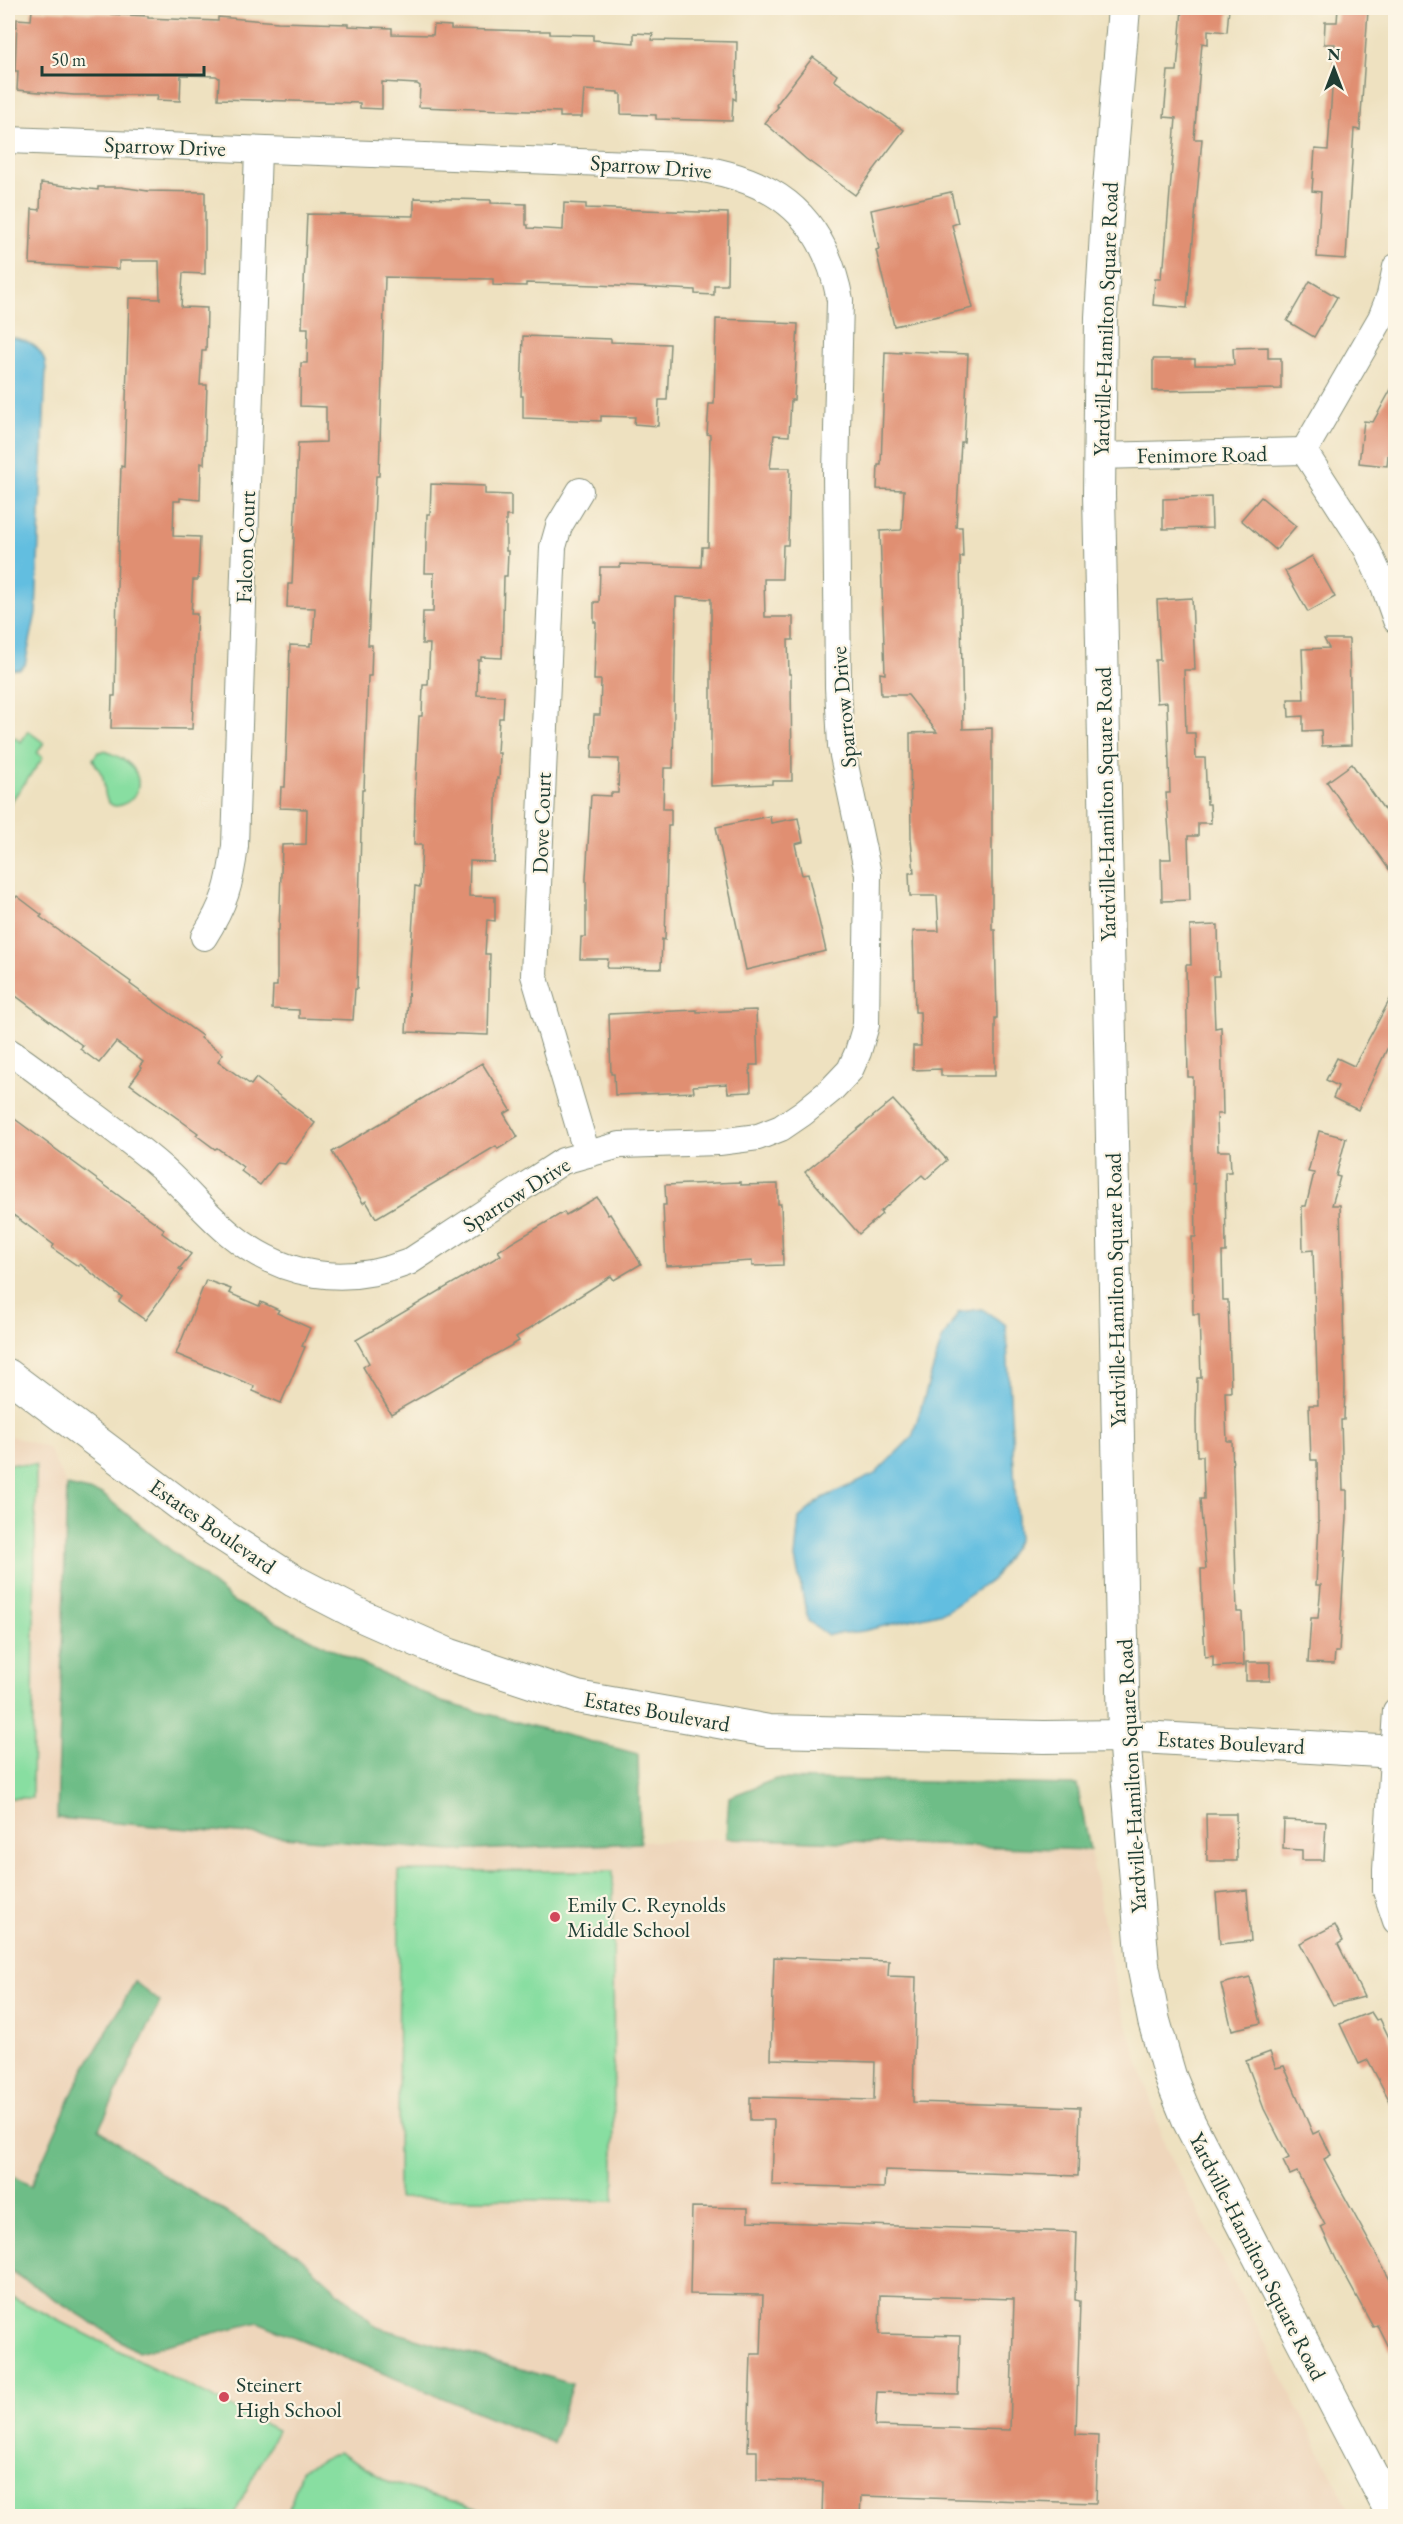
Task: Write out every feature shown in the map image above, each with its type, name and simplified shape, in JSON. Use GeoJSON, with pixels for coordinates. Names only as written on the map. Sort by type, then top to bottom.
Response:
{"type":"FeatureCollection","features":[{"type":"Feature","properties":{"kind":"street","name":"Yardville-Hamilton Square Road"},"geometry":{"type":"LineString","coordinates":[[1124,8],[1104,270],[1099,456],[1124,1736],[1143,1965],[1154,2021],[1170,2076],[1188,2120],[1393,2517]]}},
{"type":"Feature","properties":{"kind":"street","name":"Sparrow Drive"},"geometry":{"type":"LineString","coordinates":[[8,140],[683,165],[717,170],[755,183],[777,194],[801,216],[822,245],[836,276],[840,300],[836,474],[838,687],[841,746],[868,874],[866,1025],[850,1070],[804,1113],[781,1128],[758,1137],[719,1142],[620,1145],[563,1161],[409,1262],[383,1272],[359,1276],[313,1274],[283,1266],[255,1252],[229,1233],[141,1150],[8,1051]]}},
{"type":"Feature","properties":{"kind":"street","name":"Falcon Court"},"geometry":{"type":"LineString","coordinates":[[204,938],[220,913],[230,884],[235,846],[258,150]]}},
{"type":"Feature","properties":{"kind":"street"},"geometry":{"type":"LineString","coordinates":[[1395,267],[1390,295],[1381,318],[1304,451],[1367,549],[1384,586],[1395,620]]}},
{"type":"Feature","properties":{"kind":"street","name":"Fenimore Road"},"geometry":{"type":"LineString","coordinates":[[1099,456],[1304,451]]}},
{"type":"Feature","properties":{"kind":"street","name":"Dove Court"},"geometry":{"type":"LineString","coordinates":[[580,490],[559,526],[553,547],[534,975],[587,1154]]}},
{"type":"Feature","properties":{"kind":"street","name":"Estates Boulevard"},"geometry":{"type":"LineString","coordinates":[[8,1376],[210,1527],[294,1581],[364,1617],[450,1655],[568,1694],[769,1731],[1044,1737],[1124,1736],[1394,1752]]}},
{"type":"Feature","properties":{"kind":"street"},"geometry":{"type":"LineString","coordinates":[[1395,1711],[1386,1870],[1386,1891],[1395,1921]]}},
{"type":"Feature","properties":{"kind":"shaded area","name":"Emily C. Reynolds Middle School"},"geometry":{"type":"Polygon","coordinates":[[[8,1435],[48,1448],[67,1486],[58,1818],[452,1851],[726,1838],[1090,1850],[1118,1996],[1165,2146],[1353,2516],[8,2516],[8,2269],[138,2351],[258,2322],[553,2443],[572,2384],[377,2327],[297,2254],[171,2180],[99,2129],[160,2002],[135,1983],[77,2083],[31,2187],[8,2174],[8,1435]]]}},
{"type":"Feature","properties":{"kind":"green space"},"geometry":{"type":"Polygon","coordinates":[[[28,731],[44,743],[37,753],[43,758],[8,806],[8,747],[14,737],[21,742],[28,731]]]}},
{"type":"Feature","properties":{"kind":"green space"},"geometry":{"type":"Polygon","coordinates":[[[105,751],[127,762],[138,779],[135,795],[118,806],[109,803],[105,796],[102,775],[93,759],[98,752],[105,751]]]}},
{"type":"Feature","properties":{"kind":"green space"},"geometry":{"type":"Polygon","coordinates":[[[8,1464],[36,1465],[32,1798],[8,1798],[8,1464]]]}},
{"type":"Feature","properties":{"kind":"green space"},"geometry":{"type":"Polygon","coordinates":[[[67,1486],[102,1494],[234,1602],[442,1702],[638,1754],[640,1843],[452,1851],[57,1818],[67,1486]]]}},
{"type":"Feature","properties":{"kind":"green space"},"geometry":{"type":"Polygon","coordinates":[[[776,1779],[1077,1785],[1090,1850],[726,1838],[729,1797],[776,1779]]]}},
{"type":"Feature","properties":{"kind":"green space"},"geometry":{"type":"Polygon","coordinates":[[[399,1871],[613,1871],[614,2201],[398,2198],[399,1871]]]}},
{"type":"Feature","properties":{"kind":"green space"},"geometry":{"type":"Polygon","coordinates":[[[135,1982],[160,2002],[99,2129],[171,2180],[297,2254],[377,2327],[572,2384],[553,2443],[258,2322],[138,2352],[8,2269],[8,2174],[31,2186],[77,2083],[135,1982]]]}},
{"type":"Feature","properties":{"kind":"green space"},"geometry":{"type":"Polygon","coordinates":[[[8,2295],[277,2430],[233,2516],[8,2516],[8,2295]]]}},
{"type":"Feature","properties":{"kind":"green space"},"geometry":{"type":"Polygon","coordinates":[[[338,2452],[391,2483],[503,2516],[287,2516],[301,2470],[338,2452]]]}},
{"type":"Feature","properties":{"kind":"water"},"geometry":{"type":"Polygon","coordinates":[[[8,337],[28,342],[38,349],[46,368],[36,613],[25,665],[20,669],[8,670],[8,337]]]}},
{"type":"Feature","properties":{"kind":"water"},"geometry":{"type":"Polygon","coordinates":[[[982,1309],[1006,1325],[1018,1540],[993,1579],[947,1611],[863,1631],[828,1635],[808,1621],[795,1558],[799,1518],[823,1498],[875,1474],[912,1437],[942,1339],[959,1312],[982,1309]]]}},
{"type":"Feature","properties":{"kind":"building"},"geometry":{"type":"Polygon","coordinates":[[[1182,8],[1229,8],[1227,32],[1208,30],[1208,44],[1202,43],[1194,139],[1202,139],[1187,308],[1153,305],[1155,279],[1161,279],[1162,265],[1164,265],[1176,118],[1164,117],[1168,71],[1177,71],[1182,8]]]}},
{"type":"Feature","properties":{"kind":"building"},"geometry":{"type":"Polygon","coordinates":[[[1338,8],[1368,10],[1360,130],[1354,129],[1346,259],[1317,257],[1321,192],[1312,191],[1315,149],[1328,150],[1335,44],[1324,44],[1325,22],[1337,22],[1338,8]]]}},
{"type":"Feature","properties":{"kind":"building"},"geometry":{"type":"Polygon","coordinates":[[[32,10],[148,16],[148,18],[218,21],[218,17],[348,24],[348,26],[392,28],[392,34],[433,35],[434,25],[451,26],[451,29],[550,31],[550,34],[593,35],[593,40],[634,43],[634,33],[653,34],[652,40],[737,42],[736,100],[733,98],[732,121],[656,119],[656,115],[621,114],[621,94],[618,92],[584,90],[582,117],[560,117],[560,112],[419,107],[420,86],[382,82],[382,109],[360,108],[360,103],[218,99],[219,78],[216,76],[181,75],[180,101],[157,100],[158,95],[74,95],[17,90],[18,71],[15,71],[17,19],[31,20],[32,10]]]}},
{"type":"Feature","properties":{"kind":"building"},"geometry":{"type":"Polygon","coordinates":[[[813,57],[837,75],[834,80],[904,130],[855,195],[806,159],[765,123],[813,57]]]}},
{"type":"Feature","properties":{"kind":"building"},"geometry":{"type":"Polygon","coordinates":[[[41,183],[98,190],[98,187],[121,187],[148,191],[205,192],[205,274],[183,273],[181,307],[207,308],[206,351],[202,351],[200,385],[207,385],[204,464],[201,463],[200,500],[180,498],[180,501],[174,501],[173,536],[200,537],[198,580],[193,580],[191,614],[197,614],[192,729],[111,728],[112,696],[115,696],[121,466],[124,467],[129,298],[160,299],[159,261],[119,261],[119,269],[30,264],[32,209],[40,210],[41,183]]]}},
{"type":"Feature","properties":{"kind":"building"},"geometry":{"type":"Polygon","coordinates":[[[951,192],[958,223],[952,225],[973,308],[894,326],[876,250],[879,249],[871,210],[951,192]]]}},
{"type":"Feature","properties":{"kind":"building"},"geometry":{"type":"Polygon","coordinates":[[[414,198],[491,200],[491,203],[526,204],[528,228],[563,230],[564,203],[586,204],[586,208],[728,213],[727,285],[714,285],[714,295],[695,294],[695,290],[526,283],[526,286],[493,285],[493,279],[385,277],[379,476],[376,476],[368,645],[372,645],[371,676],[368,676],[364,790],[362,790],[357,989],[355,989],[353,1020],[299,1018],[299,1010],[272,1009],[273,986],[277,986],[277,930],[279,930],[282,845],[306,844],[307,809],[280,808],[281,787],[285,787],[290,645],[310,646],[310,643],[313,643],[315,608],[287,607],[288,584],[292,584],[298,443],[326,442],[326,407],[300,406],[301,363],[307,363],[308,328],[302,328],[307,214],[414,216],[414,198]]]}},
{"type":"Feature","properties":{"kind":"building"},"geometry":{"type":"Polygon","coordinates":[[[1310,281],[1337,297],[1314,337],[1287,321],[1310,281]]]}},
{"type":"Feature","properties":{"kind":"building"},"geometry":{"type":"Polygon","coordinates":[[[716,319],[798,324],[794,400],[791,400],[789,436],[774,435],[770,468],[790,468],[788,545],[783,545],[782,579],[764,579],[765,617],[793,617],[793,640],[788,640],[789,674],[791,674],[792,781],[711,786],[711,599],[676,597],[673,768],[664,768],[663,809],[671,809],[671,826],[668,826],[665,940],[662,939],[661,969],[607,968],[608,959],[580,959],[581,937],[586,937],[586,878],[591,795],[611,796],[611,793],[618,793],[619,759],[592,758],[594,715],[600,715],[601,680],[594,680],[596,622],[594,622],[594,602],[599,602],[600,567],[620,567],[620,564],[701,567],[702,547],[708,547],[710,435],[707,434],[709,404],[714,404],[716,319]]]}},
{"type":"Feature","properties":{"kind":"building"},"geometry":{"type":"Polygon","coordinates":[[[523,336],[670,344],[667,400],[659,400],[658,426],[634,424],[635,417],[601,416],[601,421],[523,418],[523,396],[521,396],[523,336]]]}},
{"type":"Feature","properties":{"kind":"building"},"geometry":{"type":"Polygon","coordinates":[[[1268,347],[1268,358],[1281,358],[1281,389],[1153,391],[1153,359],[1195,359],[1195,365],[1234,365],[1233,348],[1268,347]]]}},
{"type":"Feature","properties":{"kind":"building"},"geometry":{"type":"Polygon","coordinates":[[[900,351],[968,354],[964,442],[961,442],[956,527],[962,527],[963,557],[960,557],[963,729],[992,728],[992,930],[995,930],[997,1018],[995,1018],[995,1076],[941,1076],[941,1069],[913,1070],[913,1046],[921,1046],[920,1012],[915,1012],[913,931],[939,931],[937,896],[910,896],[909,873],[914,873],[911,839],[910,733],[937,732],[908,695],[881,695],[880,673],[885,674],[880,531],[901,530],[904,490],[877,489],[878,465],[881,465],[885,352],[901,353],[900,351]]]}},
{"type":"Feature","properties":{"kind":"building"},"geometry":{"type":"Polygon","coordinates":[[[1395,382],[1395,456],[1388,455],[1387,466],[1359,463],[1364,421],[1373,422],[1395,382]]]}},
{"type":"Feature","properties":{"kind":"building"},"geometry":{"type":"Polygon","coordinates":[[[431,484],[485,486],[485,494],[511,495],[511,516],[506,516],[506,551],[508,551],[507,576],[504,576],[502,658],[481,657],[481,660],[478,660],[477,695],[504,696],[503,718],[499,718],[497,753],[500,753],[494,862],[470,861],[469,896],[495,897],[495,921],[487,920],[485,954],[490,954],[488,1035],[406,1032],[415,886],[420,887],[422,845],[414,845],[419,716],[422,716],[423,685],[428,685],[430,644],[422,644],[423,612],[433,612],[434,573],[425,573],[427,514],[430,514],[431,484]]]}},
{"type":"Feature","properties":{"kind":"building"},"geometry":{"type":"Polygon","coordinates":[[[1211,497],[1212,528],[1163,529],[1163,499],[1211,497]]]}},
{"type":"Feature","properties":{"kind":"building"},"geometry":{"type":"Polygon","coordinates":[[[1261,497],[1296,526],[1276,550],[1241,520],[1261,497]]]}},
{"type":"Feature","properties":{"kind":"building"},"geometry":{"type":"Polygon","coordinates":[[[1312,556],[1335,597],[1308,612],[1285,571],[1312,556]]]}},
{"type":"Feature","properties":{"kind":"building"},"geometry":{"type":"Polygon","coordinates":[[[1192,598],[1195,670],[1184,670],[1186,733],[1195,733],[1196,758],[1205,758],[1207,804],[1210,804],[1211,823],[1198,823],[1198,836],[1188,836],[1190,900],[1162,901],[1161,859],[1171,859],[1166,793],[1170,793],[1167,702],[1157,703],[1155,660],[1160,660],[1157,600],[1192,598]]]}},
{"type":"Feature","properties":{"kind":"building"},"geometry":{"type":"Polygon","coordinates":[[[1324,639],[1349,639],[1351,745],[1322,746],[1321,730],[1303,731],[1303,716],[1289,717],[1288,699],[1304,699],[1302,649],[1329,648],[1324,639]]]}},
{"type":"Feature","properties":{"kind":"building"},"geometry":{"type":"Polygon","coordinates":[[[1352,764],[1395,825],[1395,878],[1327,782],[1352,764]]]}},
{"type":"Feature","properties":{"kind":"building"},"geometry":{"type":"Polygon","coordinates":[[[770,816],[771,823],[798,818],[803,842],[795,844],[802,875],[808,874],[826,951],[746,970],[716,827],[770,816]]]}},
{"type":"Feature","properties":{"kind":"building"},"geometry":{"type":"Polygon","coordinates":[[[17,896],[42,915],[40,917],[202,1036],[201,1038],[223,1054],[218,1061],[251,1085],[256,1078],[315,1123],[285,1164],[277,1163],[260,1185],[241,1171],[243,1167],[217,1148],[215,1149],[196,1135],[198,1133],[130,1084],[142,1068],[140,1066],[143,1062],[116,1042],[99,1063],[80,1049],[83,1046],[8,990],[8,908],[17,896]]]}},
{"type":"Feature","properties":{"kind":"building"},"geometry":{"type":"Polygon","coordinates":[[[1218,925],[1219,976],[1213,976],[1215,1028],[1221,1027],[1223,1114],[1217,1114],[1218,1151],[1230,1151],[1231,1172],[1225,1172],[1226,1252],[1222,1252],[1223,1300],[1228,1300],[1231,1392],[1225,1392],[1227,1441],[1232,1441],[1237,1612],[1242,1612],[1244,1665],[1213,1667],[1213,1656],[1205,1657],[1202,1599],[1201,1569],[1206,1569],[1200,1499],[1204,1499],[1203,1456],[1197,1456],[1197,1378],[1201,1378],[1199,1314],[1193,1314],[1192,1237],[1196,1237],[1195,1184],[1193,1184],[1193,1077],[1188,1077],[1186,965],[1191,965],[1190,926],[1218,925]]]}},
{"type":"Feature","properties":{"kind":"building"},"geometry":{"type":"Polygon","coordinates":[[[1395,990],[1395,1032],[1358,1110],[1333,1098],[1338,1086],[1326,1080],[1337,1058],[1354,1066],[1395,990]]]}},
{"type":"Feature","properties":{"kind":"building"},"geometry":{"type":"Polygon","coordinates":[[[697,1010],[697,1012],[756,1010],[758,1065],[750,1065],[751,1092],[728,1093],[727,1084],[693,1086],[694,1092],[615,1095],[614,1074],[611,1074],[609,1014],[697,1010]]]}},
{"type":"Feature","properties":{"kind":"building"},"geometry":{"type":"Polygon","coordinates":[[[482,1063],[511,1110],[504,1114],[518,1137],[498,1149],[496,1146],[376,1218],[366,1201],[363,1203],[332,1152],[482,1063]]]}},
{"type":"Feature","properties":{"kind":"building"},"geometry":{"type":"Polygon","coordinates":[[[893,1100],[947,1160],[926,1179],[922,1175],[859,1234],[805,1172],[893,1100]]]}},
{"type":"Feature","properties":{"kind":"building"},"geometry":{"type":"Polygon","coordinates":[[[8,1114],[164,1229],[162,1233],[191,1254],[145,1320],[119,1301],[122,1297],[80,1264],[78,1266],[52,1248],[54,1245],[8,1211],[8,1114]]]}},
{"type":"Feature","properties":{"kind":"building"},"geometry":{"type":"Polygon","coordinates":[[[1319,1131],[1346,1138],[1336,1176],[1340,1177],[1332,1205],[1340,1205],[1345,1386],[1344,1420],[1341,1420],[1343,1490],[1347,1490],[1339,1652],[1335,1652],[1334,1664],[1308,1663],[1311,1618],[1318,1618],[1321,1585],[1316,1585],[1319,1522],[1317,1460],[1311,1460],[1309,1405],[1318,1405],[1313,1250],[1303,1251],[1302,1206],[1306,1206],[1314,1173],[1308,1172],[1319,1131]]]}},
{"type":"Feature","properties":{"kind":"building"},"geometry":{"type":"Polygon","coordinates":[[[741,1182],[741,1185],[778,1184],[783,1265],[752,1266],[752,1261],[666,1266],[663,1205],[666,1205],[665,1185],[741,1182]]]}},
{"type":"Feature","properties":{"kind":"building"},"geometry":{"type":"Polygon","coordinates":[[[597,1197],[641,1264],[614,1280],[611,1276],[516,1337],[519,1341],[391,1414],[363,1367],[369,1363],[356,1340],[501,1255],[498,1251],[564,1212],[566,1215],[597,1197]]]}},
{"type":"Feature","properties":{"kind":"building"},"geometry":{"type":"Polygon","coordinates":[[[206,1280],[231,1289],[229,1293],[259,1306],[261,1302],[279,1310],[277,1313],[310,1328],[302,1346],[305,1347],[281,1403],[253,1391],[254,1386],[176,1354],[206,1280]]]}},
{"type":"Feature","properties":{"kind":"building"},"geometry":{"type":"Polygon","coordinates":[[[1246,1662],[1270,1662],[1270,1681],[1246,1681],[1246,1662]]]}},
{"type":"Feature","properties":{"kind":"building"},"geometry":{"type":"Polygon","coordinates":[[[1206,1814],[1236,1814],[1237,1861],[1207,1861],[1206,1814]]]}},
{"type":"Feature","properties":{"kind":"building"},"geometry":{"type":"Polygon","coordinates":[[[1284,1820],[1326,1822],[1324,1860],[1302,1860],[1302,1850],[1283,1849],[1284,1820]]]}},
{"type":"Feature","properties":{"kind":"building"},"geometry":{"type":"Polygon","coordinates":[[[1247,1890],[1251,1941],[1220,1944],[1216,1893],[1247,1890]]]}},
{"type":"Feature","properties":{"kind":"building"},"geometry":{"type":"Polygon","coordinates":[[[1335,1925],[1343,1941],[1338,1944],[1364,1997],[1333,2005],[1300,1943],[1335,1925]]]}},
{"type":"Feature","properties":{"kind":"building"},"geometry":{"type":"Polygon","coordinates":[[[774,1957],[889,1961],[888,1976],[916,1977],[913,2102],[1080,2107],[1078,2176],[885,2170],[884,2188],[772,2185],[774,2120],[750,2120],[750,2097],[874,2100],[875,2062],[771,2059],[774,1957]]]}},
{"type":"Feature","properties":{"kind":"building"},"geometry":{"type":"Polygon","coordinates":[[[1250,1977],[1261,2023],[1232,2030],[1221,1984],[1250,1977]]]}},
{"type":"Feature","properties":{"kind":"building"},"geometry":{"type":"Polygon","coordinates":[[[1371,2012],[1376,2020],[1380,2019],[1395,2050],[1395,2111],[1368,2060],[1359,2064],[1340,2024],[1371,2012]]]}},
{"type":"Feature","properties":{"kind":"building"},"geometry":{"type":"Polygon","coordinates":[[[1270,2052],[1276,2068],[1284,2066],[1313,2134],[1319,2131],[1331,2155],[1324,2159],[1395,2289],[1395,2361],[1377,2325],[1373,2327],[1337,2261],[1321,2227],[1325,2225],[1297,2172],[1290,2175],[1283,2161],[1289,2158],[1264,2109],[1246,2061],[1270,2052]]]}},
{"type":"Feature","properties":{"kind":"building"},"geometry":{"type":"Polygon","coordinates":[[[692,2207],[748,2208],[748,2221],[1077,2232],[1075,2300],[1080,2301],[1076,2434],[1098,2435],[1096,2503],[861,2496],[860,2517],[822,2517],[823,2482],[757,2480],[757,2451],[748,2451],[751,2354],[761,2354],[763,2295],[690,2294],[692,2207]],[[880,2295],[879,2334],[960,2336],[958,2394],[877,2392],[875,2426],[1010,2430],[1014,2299],[880,2295]]]}},
{"type":"Feature","properties":{"kind":"place","name":"Emily C. Reynolds Middle School"},"geometry":{"type":"Point","coordinates":[555,1917]}},
{"type":"Feature","properties":{"kind":"place","name":"Steinert High School"},"geometry":{"type":"Point","coordinates":[224,2397]}}]}
